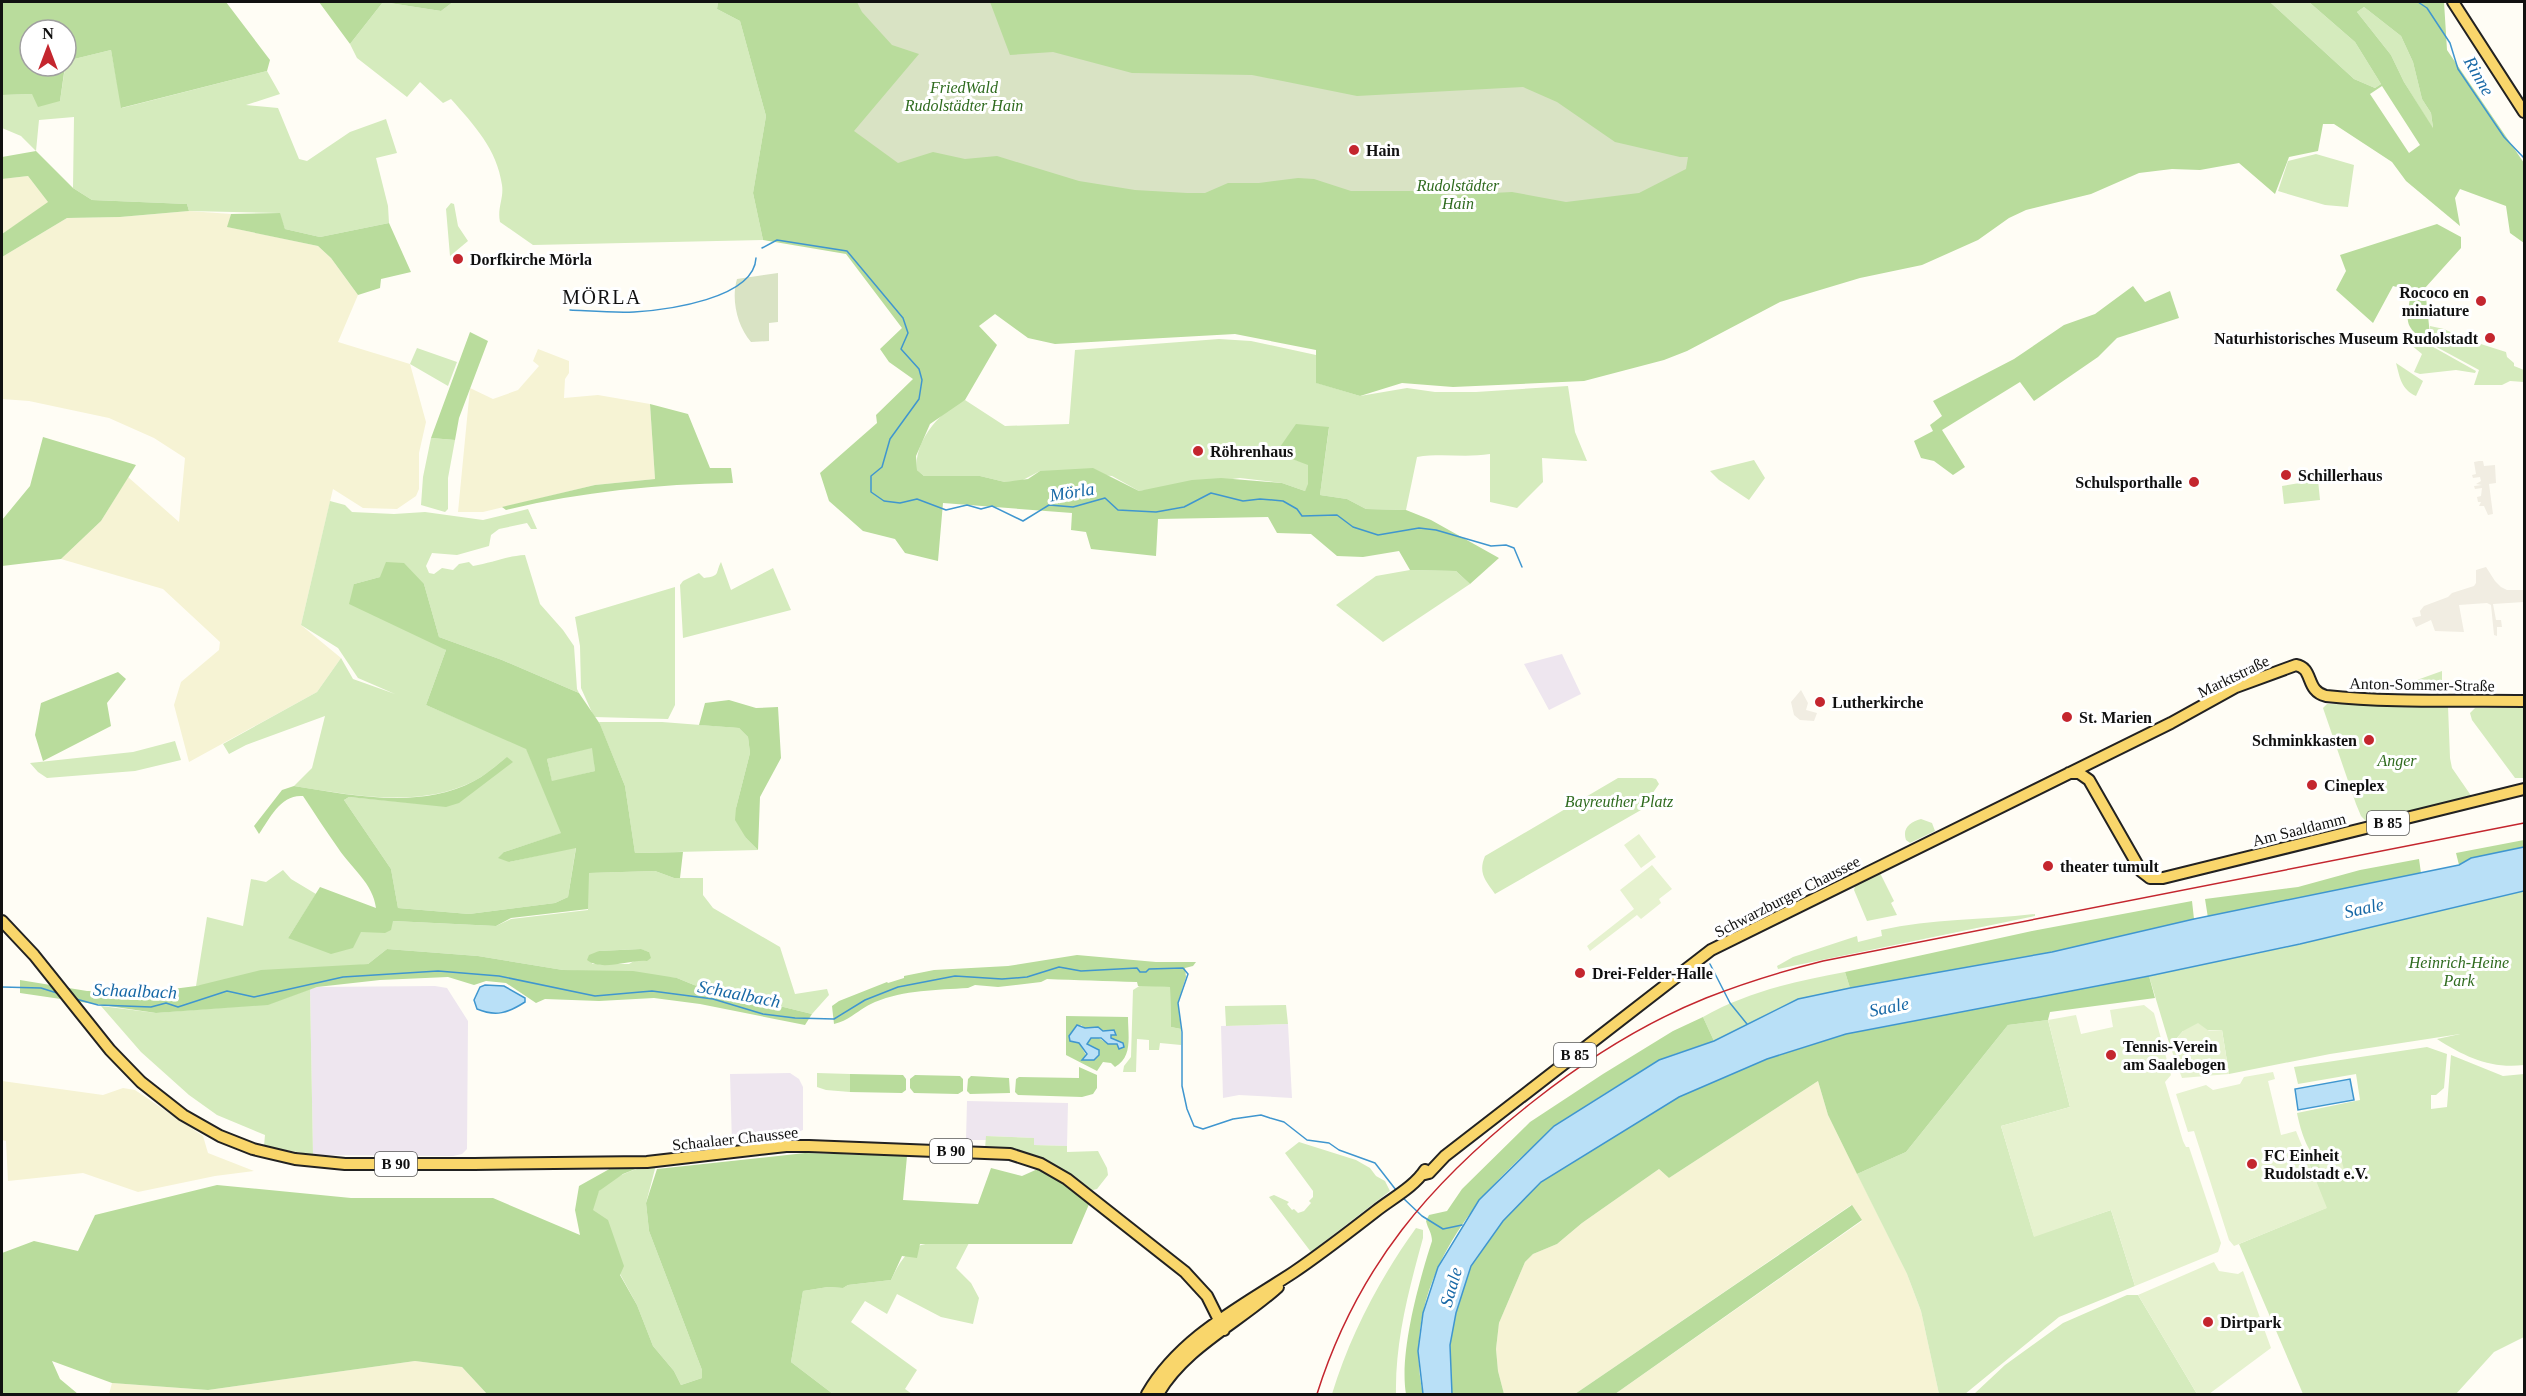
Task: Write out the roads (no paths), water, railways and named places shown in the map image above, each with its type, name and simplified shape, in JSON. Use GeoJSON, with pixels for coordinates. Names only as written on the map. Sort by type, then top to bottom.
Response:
{"type":"FeatureCollection","features":[{"type":"Feature","properties":{"kind":"main road"},"geometry":{"type":"LineString","coordinates":[[2453,2],[2524,112]]}},
{"type":"Feature","properties":{"kind":"main road","name":"Anton-Sommer-Straße"},"geometry":{"type":"LineString","coordinates":[[2296,665],[2304,668],[2314,690],[2320,694],[2410,700],[2524,701]]}},
{"type":"Feature","properties":{"kind":"main road","name":"Marktstraße"},"geometry":{"type":"LineString","coordinates":[[2184,716],[2248,681],[2296,665]]}},
{"type":"Feature","properties":{"kind":"main road","name":"Schwarzburger Chaussee"},"geometry":{"type":"LineString","coordinates":[[1221,1325],[1398,1194],[1426,1168],[1440,1161],[1711,950],[2184,716]]}},
{"type":"Feature","properties":{"kind":"main road"},"geometry":{"type":"LineString","coordinates":[[2088,780],[2087,768],[2097,758]]}},
{"type":"Feature","properties":{"kind":"main road"},"geometry":{"type":"LineString","coordinates":[[2060,776],[2079,772],[2088,780]]}},
{"type":"Feature","properties":{"kind":"main road","name":"Am Saaldamm"},"geometry":{"type":"LineString","coordinates":[[2088,780],[2141,871],[2150,878],[2163,878],[2524,789]]}},
{"type":"Feature","properties":{"kind":"main road","name":"Schaalaer Chaussee"},"geometry":{"type":"LineString","coordinates":[[2,921],[56,980],[110,1050],[141,1082],[183,1115],[219,1136],[274,1154],[345,1164],[647,1162],[808,1146],[1010,1154],[1054,1171],[1128,1227],[1194,1281],[1207,1296],[1221,1325]]}},
{"type":"Feature","properties":{"kind":"main road","name":"B 85"},"geometry":{"type":"LineString","coordinates":[[1147,1395],[1159,1376],[1178,1355],[1221,1325]]}},
{"type":"Feature","properties":{"kind":"main road","name":"B 85"},"geometry":{"type":"LineString","coordinates":[[1158,1395],[1179,1367],[1221,1325]]}},
{"type":"Feature","properties":{"kind":"water","name":"Saale"},"geometry":{"type":"Polygon","coordinates":[[[2524,847],[2524,891],[2300,944],[2149,976],[1846,1034],[1767,1059],[1679,1097],[1541,1182],[1503,1221],[1471,1266],[1456,1313],[1450,1345],[1452,1394],[1423,1394],[1418,1351],[1423,1313],[1438,1267],[1479,1200],[1554,1126],[1659,1060],[1714,1041],[1798,999],[2052,952],[2194,919],[2459,865],[2471,858],[2524,847]]]}},
{"type":"Feature","properties":{"kind":"water"},"geometry":{"type":"Polygon","coordinates":[[[504,986],[525,998],[525,1002],[502,1013],[490,1013],[477,1009],[474,1000],[480,987],[504,986]]]}},
{"type":"Feature","properties":{"kind":"water"},"geometry":{"type":"Polygon","coordinates":[[[1077,1025],[1085,1028],[1098,1027],[1103,1031],[1114,1030],[1116,1035],[1111,1035],[1111,1038],[1123,1043],[1124,1047],[1119,1049],[1117,1044],[1108,1044],[1101,1038],[1091,1038],[1087,1044],[1099,1050],[1099,1055],[1094,1060],[1082,1060],[1087,1054],[1079,1043],[1070,1041],[1069,1036],[1077,1025]]]}},
{"type":"Feature","properties":{"kind":"water"},"geometry":{"type":"Polygon","coordinates":[[[2350,1079],[2354,1100],[2298,1110],[2295,1089],[2350,1079]]]}},
{"type":"Feature","properties":{"kind":"waterway","name":"Rinne"},"geometry":{"type":"LineString","coordinates":[[2418,2],[2427,8],[2450,43],[2458,69],[2504,137],[2524,158]]}},
{"type":"Feature","properties":{"kind":"waterway","name":"Mörla"},"geometry":{"type":"LineString","coordinates":[[762,248],[777,240],[847,251],[903,318],[908,333],[901,349],[919,369],[922,380],[919,399],[890,439],[882,467],[871,476],[871,492],[884,501],[900,503],[917,499],[946,510],[967,505],[981,509],[992,506],[1023,521],[1049,505],[1073,507],[1105,498],[1118,510],[1156,512],[1184,507],[1211,493],[1243,501],[1260,499],[1283,501],[1297,509],[1302,516],[1337,515],[1353,527],[1378,535],[1419,528],[1436,530],[1491,546],[1506,545],[1514,548],[1522,567]]}},
{"type":"Feature","properties":{"kind":"waterway","name":"Mörla"},"geometry":{"type":"LineString","coordinates":[[570,310],[634,312],[706,300],[725,293],[741,283],[751,272],[756,258]]}},
{"type":"Feature","properties":{"kind":"waterway"},"geometry":{"type":"LineString","coordinates":[[1710,964],[1730,1003],[1747,1024]]}},
{"type":"Feature","properties":{"kind":"waterway","name":"Schaalbach"},"geometry":{"type":"LineString","coordinates":[[76,999],[98,1005],[151,1007],[166,1003],[178,1007],[227,991],[254,997],[343,977],[438,971],[499,976],[595,996],[652,991],[713,999],[763,1014],[834,1019],[865,1000],[898,987],[955,976],[1002,979],[1027,977],[1059,967],[1081,971],[1137,968],[1140,972],[1146,972],[1149,969],[1183,968],[1188,974],[1178,1003],[1182,1032],[1182,1086],[1187,1109],[1194,1126],[1203,1129],[1233,1119],[1261,1115],[1284,1122],[1307,1140],[1329,1143],[1339,1150],[1375,1163],[1396,1190]]}},
{"type":"Feature","properties":{"kind":"waterway","name":"Schaalbach"},"geometry":{"type":"LineString","coordinates":[[2,987],[41,988],[57,993]]}},
{"type":"Feature","properties":{"kind":"waterway","name":"Schaalbach"},"geometry":{"type":"LineString","coordinates":[[1403,1198],[1422,1216],[1443,1229],[1462,1225]]}},
{"type":"Feature","properties":{"kind":"railway"},"geometry":{"type":"LineString","coordinates":[[1317,1394],[1353,1306],[1376,1267],[1431,1195],[1497,1131],[1555,1085],[1638,1030],[1683,1008],[1749,982],[1823,961],[2524,823]]}},
{"type":"Feature","properties":{"kind":"place","name":"Hain"},"geometry":{"type":"Point","coordinates":[1354,150]}},
{"type":"Feature","properties":{"kind":"place","name":"Dorfkirche Mörla"},"geometry":{"type":"Point","coordinates":[458,259]}},
{"type":"Feature","properties":{"kind":"place","name":"Rococo en miniature"},"geometry":{"type":"Point","coordinates":[2481,301]}},
{"type":"Feature","properties":{"kind":"place","name":"Naturhistorisches Museum Rudolstadt"},"geometry":{"type":"Point","coordinates":[2490,338]}},
{"type":"Feature","properties":{"kind":"place","name":"Röhrenhaus"},"geometry":{"type":"Point","coordinates":[1198,451]}},
{"type":"Feature","properties":{"kind":"place","name":"Schillerhaus"},"geometry":{"type":"Point","coordinates":[2286,475]}},
{"type":"Feature","properties":{"kind":"place","name":"Schulsporthalle"},"geometry":{"type":"Point","coordinates":[2194,482]}},
{"type":"Feature","properties":{"kind":"place","name":"Lutherkirche"},"geometry":{"type":"Point","coordinates":[1820,702]}},
{"type":"Feature","properties":{"kind":"place","name":"St. Marien"},"geometry":{"type":"Point","coordinates":[2067,717]}},
{"type":"Feature","properties":{"kind":"place","name":"Schminkkasten"},"geometry":{"type":"Point","coordinates":[2369,740]}},
{"type":"Feature","properties":{"kind":"place","name":"Cineplex"},"geometry":{"type":"Point","coordinates":[2312,785]}},
{"type":"Feature","properties":{"kind":"place","name":"theater tumult"},"geometry":{"type":"Point","coordinates":[2048,866]}},
{"type":"Feature","properties":{"kind":"place","name":"Drei-Felder-Halle"},"geometry":{"type":"Point","coordinates":[1580,973]}},
{"type":"Feature","properties":{"kind":"place","name":"Tennis-Verein am Saalebogen"},"geometry":{"type":"Point","coordinates":[2111,1055]}},
{"type":"Feature","properties":{"kind":"place","name":"FC Einheit Rudolstadt e.V."},"geometry":{"type":"Point","coordinates":[2252,1164]}},
{"type":"Feature","properties":{"kind":"place","name":"Dirtpark"},"geometry":{"type":"Point","coordinates":[2208,1322]}},
{"type":"Feature","properties":{"kind":"district","name":"MÖRLA"},"geometry":{"type":"Point","coordinates":[602,297]}},
{"type":"Feature","properties":{"kind":"park label","name":"FriedWald Rudolstädter Hain"},"geometry":{"type":"Point","coordinates":[964,96]}},
{"type":"Feature","properties":{"kind":"park label","name":"Rudolstädter Hain"},"geometry":{"type":"Point","coordinates":[1458,194]}},
{"type":"Feature","properties":{"kind":"park label","name":"Anger"},"geometry":{"type":"Point","coordinates":[2397,760]}},
{"type":"Feature","properties":{"kind":"park label","name":"Bayreuther Platz"},"geometry":{"type":"Point","coordinates":[1619,801]}},
{"type":"Feature","properties":{"kind":"park label","name":"Heinrich-Heine Park"},"geometry":{"type":"Point","coordinates":[2459,971]}}]}
